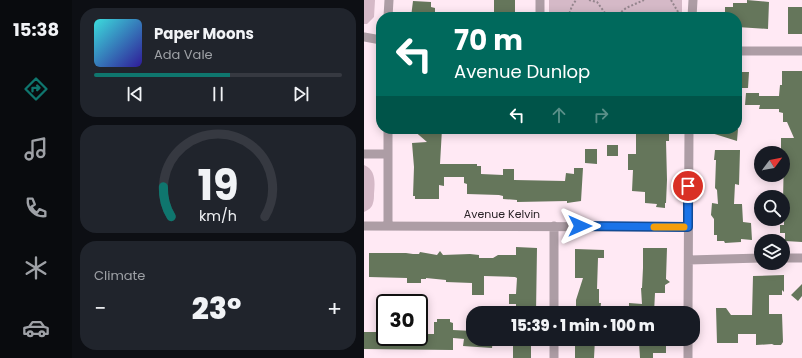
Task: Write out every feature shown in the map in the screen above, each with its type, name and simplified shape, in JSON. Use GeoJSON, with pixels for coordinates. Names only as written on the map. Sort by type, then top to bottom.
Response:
{"type":"FeatureCollection","features":[{"type":"Feature","properties":{"kind":"street"},"geometry":{"type":"LineString","coordinates":[[388,0],[388,12]]}},
{"type":"Feature","properties":{"kind":"street"},"geometry":{"type":"LineString","coordinates":[[540,0],[540,12]]}},
{"type":"Feature","properties":{"kind":"street"},"geometry":{"type":"LineString","coordinates":[[692,12],[693,0]]}},
{"type":"Feature","properties":{"kind":"street"},"geometry":{"type":"LineString","coordinates":[[364,37],[376,39]]}},
{"type":"Feature","properties":{"kind":"street"},"geometry":{"type":"LineString","coordinates":[[742,51],[802,51]]}},
{"type":"Feature","properties":{"kind":"street"},"geometry":{"type":"LineString","coordinates":[[388,134],[388,226]]}},
{"type":"Feature","properties":{"kind":"street"},"geometry":{"type":"LineString","coordinates":[[688,306],[689,134]]}},
{"type":"Feature","properties":{"kind":"street"},"geometry":{"type":"LineString","coordinates":[[364,154],[388,154]]}},
{"type":"Feature","properties":{"kind":"street","name":"Avenue Kelvin"},"geometry":{"type":"LineString","coordinates":[[364,226],[688,227]]}},
{"type":"Feature","properties":{"kind":"street"},"geometry":{"type":"LineString","coordinates":[[554,226],[554,306]]}},
{"type":"Feature","properties":{"kind":"street"},"geometry":{"type":"LineString","coordinates":[[689,260],[754,258]]}},
{"type":"Feature","properties":{"kind":"street"},"geometry":{"type":"LineString","coordinates":[[790,258],[802,258]]}},
{"type":"Feature","properties":{"kind":"street"},"geometry":{"type":"LineString","coordinates":[[554,346],[554,358]]}},
{"type":"Feature","properties":{"kind":"street"},"geometry":{"type":"LineString","coordinates":[[688,346],[688,358]]}},
{"type":"Feature","properties":{"kind":"path"},"geometry":{"type":"LineString","coordinates":[[570,12],[576,0]]}},
{"type":"Feature","properties":{"kind":"path"},"geometry":{"type":"LineString","coordinates":[[589,0],[598,2],[605,12]]}},
{"type":"Feature","properties":{"kind":"path"},"geometry":{"type":"LineString","coordinates":[[621,12],[626,8],[644,0]]}},
{"type":"Feature","properties":{"kind":"path"},"geometry":{"type":"LineString","coordinates":[[671,0],[678,12]]}},
{"type":"Feature","properties":{"kind":"shaded area"},"geometry":{"type":"Polygon","coordinates":[[[364,0],[375,0],[374,17],[367,24],[364,24],[364,0]]]}},
{"type":"Feature","properties":{"kind":"shaded area"},"geometry":{"type":"Polygon","coordinates":[[[549,0],[682,0],[682,12],[549,12],[549,0]]]}},
{"type":"Feature","properties":{"kind":"shaded area"},"geometry":{"type":"Polygon","coordinates":[[[364,165],[373,173],[375,185],[372,205],[370,209],[364,212],[364,165]]]}},
{"type":"Feature","properties":{"kind":"building"},"geometry":{"type":"Polygon","coordinates":[[[494,0],[515,0],[515,12],[494,12],[494,0]]]}},
{"type":"Feature","properties":{"kind":"building"},"geometry":{"type":"Polygon","coordinates":[[[747,0],[769,2],[768,29],[742,27],[742,12],[725,12],[725,7],[733,7],[733,3],[747,3],[747,0]]]}},
{"type":"Feature","properties":{"kind":"building"},"geometry":{"type":"Polygon","coordinates":[[[413,1],[431,2],[431,7],[435,8],[435,12],[412,12],[413,1]]]}},
{"type":"Feature","properties":{"kind":"building"},"geometry":{"type":"Polygon","coordinates":[[[788,7],[802,7],[802,34],[788,34],[788,7]]]}},
{"type":"Feature","properties":{"kind":"building"},"geometry":{"type":"Polygon","coordinates":[[[782,71],[802,71],[802,242],[790,241],[790,234],[780,233],[780,226],[790,226],[790,190],[783,190],[783,182],[790,182],[790,146],[781,146],[781,138],[794,138],[787,122],[783,122],[783,113],[779,112],[779,109],[759,109],[760,105],[745,105],[746,93],[759,93],[759,96],[779,96],[780,85],[782,85],[782,71]]]}},
{"type":"Feature","properties":{"kind":"building"},"geometry":{"type":"Polygon","coordinates":[[[742,72],[749,72],[748,88],[742,88],[742,72]]]}},
{"type":"Feature","properties":{"kind":"building"},"geometry":{"type":"Polygon","coordinates":[[[418,134],[442,134],[440,164],[477,164],[477,166],[481,166],[481,174],[503,175],[503,169],[514,169],[514,180],[565,181],[566,173],[574,174],[574,168],[583,168],[581,201],[567,203],[567,201],[517,202],[517,200],[503,199],[503,196],[499,195],[467,194],[467,184],[464,183],[464,177],[444,177],[444,186],[439,185],[439,199],[415,199],[415,196],[413,196],[414,167],[412,143],[427,142],[418,134]]]}},
{"type":"Feature","properties":{"kind":"building"},"geometry":{"type":"Polygon","coordinates":[[[636,134],[669,134],[669,141],[666,141],[667,180],[665,208],[656,207],[657,204],[645,203],[645,192],[632,191],[633,170],[628,170],[628,154],[636,154],[636,134]]]}},
{"type":"Feature","properties":{"kind":"building"},"geometry":{"type":"Polygon","coordinates":[[[715,134],[738,134],[737,141],[715,134]]]}},
{"type":"Feature","properties":{"kind":"building"},"geometry":{"type":"Polygon","coordinates":[[[607,145],[618,145],[618,156],[607,156],[607,145]]]}},
{"type":"Feature","properties":{"kind":"building"},"geometry":{"type":"Polygon","coordinates":[[[585,149],[597,149],[597,164],[585,163],[585,149]]]}},
{"type":"Feature","properties":{"kind":"building"},"geometry":{"type":"Polygon","coordinates":[[[715,150],[740,150],[739,185],[735,184],[734,204],[742,204],[743,222],[751,223],[752,240],[741,239],[741,242],[725,243],[724,241],[717,241],[717,235],[714,235],[714,219],[711,215],[712,203],[718,204],[717,190],[715,188],[715,150]]]}},
{"type":"Feature","properties":{"kind":"building"},"geometry":{"type":"Polygon","coordinates":[[[516,247],[537,248],[536,306],[516,306],[516,304],[509,304],[509,294],[516,294],[517,278],[515,277],[484,276],[484,295],[472,295],[472,283],[446,282],[446,280],[426,278],[421,279],[421,283],[407,283],[407,278],[369,277],[369,253],[419,254],[420,252],[437,255],[440,251],[443,255],[470,254],[479,255],[479,258],[493,258],[498,255],[516,255],[516,247]]]}},
{"type":"Feature","properties":{"kind":"building"},"geometry":{"type":"Polygon","coordinates":[[[643,248],[667,248],[666,279],[670,282],[665,285],[665,293],[655,293],[654,306],[629,306],[629,303],[642,304],[641,288],[643,248]]]}},
{"type":"Feature","properties":{"kind":"building"},"geometry":{"type":"Polygon","coordinates":[[[575,249],[604,250],[604,258],[598,258],[597,289],[599,289],[599,303],[601,303],[601,306],[576,306],[576,300],[583,278],[575,278],[575,249]]]}},
{"type":"Feature","properties":{"kind":"building"},"geometry":{"type":"Polygon","coordinates":[[[784,275],[784,292],[782,290],[782,295],[769,295],[769,314],[782,314],[783,342],[781,345],[756,345],[756,334],[738,334],[738,343],[717,343],[716,308],[726,308],[731,315],[752,315],[753,276],[784,275]]]}},
{"type":"Feature","properties":{"kind":"building"},"geometry":{"type":"Polygon","coordinates":[[[802,284],[802,296],[798,301],[791,295],[802,284]]]}},
{"type":"Feature","properties":{"kind":"building"},"geometry":{"type":"Polygon","coordinates":[[[437,319],[450,319],[450,322],[453,323],[453,330],[466,331],[466,346],[492,346],[492,348],[463,346],[465,339],[453,338],[453,350],[364,349],[364,332],[376,332],[376,346],[428,346],[428,334],[434,334],[434,322],[437,322],[437,319]]]}},
{"type":"Feature","properties":{"kind":"building"},"geometry":{"type":"Polygon","coordinates":[[[513,346],[531,346],[531,358],[513,358],[513,346]]]}},
{"type":"Feature","properties":{"kind":"building"},"geometry":{"type":"Polygon","coordinates":[[[575,346],[595,346],[594,358],[575,358],[575,346]]]}},
{"type":"Feature","properties":{"kind":"building"},"geometry":{"type":"Polygon","coordinates":[[[639,346],[666,346],[666,353],[653,353],[653,358],[640,358],[639,346]]]}},
{"type":"Feature","properties":{"kind":"slow traffic"},"geometry":{"type":"LineString","coordinates":[[654,227],[684,227]]}},
{"type":"Feature","properties":{"kind":"route"},"geometry":{"type":"LineString","coordinates":[[580,226],[688,227],[688,186]]}}]}
